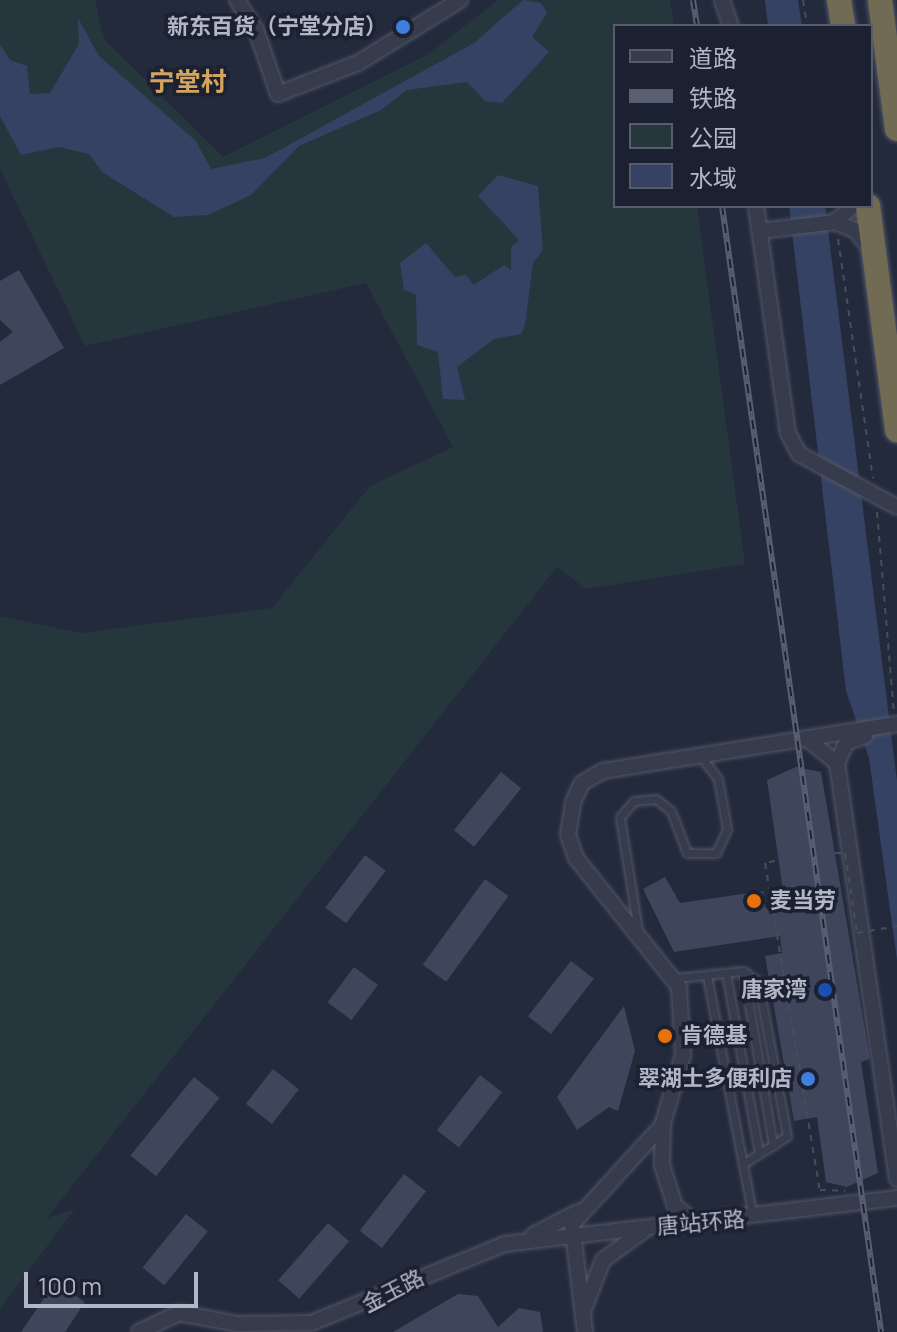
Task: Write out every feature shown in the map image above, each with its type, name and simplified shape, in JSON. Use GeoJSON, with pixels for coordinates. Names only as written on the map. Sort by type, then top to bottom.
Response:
{"type":"FeatureCollection","features":[{"type":"Feature","properties":{"kind":"highway"},"geometry":{"type":"LineString","coordinates":[[839,0],[843,24]]}},
{"type":"Feature","properties":{"kind":"highway"},"geometry":{"type":"LineString","coordinates":[[880,0],[897,129]]}},
{"type":"Feature","properties":{"kind":"highway"},"geometry":{"type":"LineString","coordinates":[[868,208],[897,430]]}},
{"type":"Feature","properties":{"kind":"street"},"geometry":{"type":"LineString","coordinates":[[237,0],[256,30],[278,94],[358,63],[460,0]]}},
{"type":"Feature","properties":{"kind":"street"},"geometry":{"type":"LineString","coordinates":[[722,0],[730,24]]}},
{"type":"Feature","properties":{"kind":"street"},"geometry":{"type":"LineString","coordinates":[[756,208],[788,433],[799,454],[897,507]]}},
{"type":"Feature","properties":{"kind":"street"},"geometry":{"type":"LineString","coordinates":[[832,222],[850,208]]}},
{"type":"Feature","properties":{"kind":"street"},"geometry":{"type":"LineString","coordinates":[[760,231],[832,222],[855,230],[873,251]]}},
{"type":"Feature","properties":{"kind":"street"},"geometry":{"type":"LineString","coordinates":[[696,1223],[678,1211],[666,1187],[663,1123],[683,1055],[676,978],[576,858],[568,835],[573,802],[582,783],[603,771],[895,725]]}},
{"type":"Feature","properties":{"kind":"street"},"geometry":{"type":"LineString","coordinates":[[851,734],[837,763],[897,1179]]}},
{"type":"Feature","properties":{"kind":"street"},"geometry":{"type":"LineString","coordinates":[[806,738],[837,763]]}},
{"type":"Feature","properties":{"kind":"street"},"geometry":{"type":"LineString","coordinates":[[584,1325],[569,1235],[589,1205],[663,1123]]}},
{"type":"Feature","properties":{"kind":"street","name":"唐站环路"},"geometry":{"type":"LineString","coordinates":[[505,1244],[753,1218],[897,1198]]}},
{"type":"Feature","properties":{"kind":"street"},"geometry":{"type":"LineString","coordinates":[[505,1244],[589,1205]]}},
{"type":"Feature","properties":{"kind":"street"},"geometry":{"type":"LineString","coordinates":[[584,1325],[603,1260],[651,1227]]}},
{"type":"Feature","properties":{"kind":"street","name":"金玉路"},"geometry":{"type":"LineString","coordinates":[[139,1332],[179,1313],[238,1324],[311,1323],[505,1244]]}},
{"type":"Feature","properties":{"kind":"lane"},"geometry":{"type":"LineString","coordinates":[[638,931],[620,817],[634,801],[656,799],[671,811],[687,853],[716,853],[727,829],[718,779],[699,754]]}},
{"type":"Feature","properties":{"kind":"lane"},"geometry":{"type":"LineString","coordinates":[[676,978],[743,971],[758,981],[787,1136],[746,1162]]}},
{"type":"Feature","properties":{"kind":"lane"},"geometry":{"type":"LineString","coordinates":[[743,971],[773,1145]]}},
{"type":"Feature","properties":{"kind":"lane"},"geometry":{"type":"LineString","coordinates":[[726,973],[759,1153]]}},
{"type":"Feature","properties":{"kind":"lane"},"geometry":{"type":"LineString","coordinates":[[707,976],[746,1162],[753,1218]]}},
{"type":"Feature","properties":{"kind":"path"},"geometry":{"type":"LineString","coordinates":[[803,0],[807,24]]}},
{"type":"Feature","properties":{"kind":"path"},"geometry":{"type":"LineString","coordinates":[[832,222],[872,492],[895,725]]}},
{"type":"Feature","properties":{"kind":"path"},"geometry":{"type":"LineString","coordinates":[[835,853],[845,853],[860,933],[859,949]]}},
{"type":"Feature","properties":{"kind":"path"},"geometry":{"type":"LineString","coordinates":[[775,861],[765,863],[820,1190],[849,1191]]}},
{"type":"Feature","properties":{"kind":"path"},"geometry":{"type":"LineString","coordinates":[[860,933],[897,926]]}},
{"type":"Feature","properties":{"kind":"green space"},"geometry":{"type":"Polygon","coordinates":[[[0,0],[95,0],[104,39],[223,157],[427,55],[498,0],[670,0],[674,24],[613,24],[613,208],[697,208],[745,564],[586,589],[557,567],[47,1218],[75,1209],[0,1309],[0,616],[81,633],[272,608],[370,486],[453,447],[366,283],[85,346],[0,169],[0,0]]]}},
{"type":"Feature","properties":{"kind":"water"},"geometry":{"type":"Polygon","coordinates":[[[523,0],[541,3],[547,13],[532,37],[549,52],[502,103],[485,101],[467,82],[407,90],[381,110],[299,146],[251,195],[208,215],[174,217],[102,172],[89,154],[59,147],[21,155],[0,116],[0,44],[10,60],[27,66],[30,94],[50,93],[79,44],[78,18],[99,56],[196,141],[211,169],[265,158],[474,43],[523,0]]]}},
{"type":"Feature","properties":{"kind":"water"},"geometry":{"type":"Polygon","coordinates":[[[765,0],[798,0],[802,24],[768,24],[765,0]]]}},
{"type":"Feature","properties":{"kind":"water"},"geometry":{"type":"Polygon","coordinates":[[[498,175],[538,186],[543,250],[533,263],[525,325],[521,334],[494,339],[457,367],[465,400],[443,399],[438,352],[417,345],[416,295],[404,290],[400,263],[426,243],[455,277],[466,275],[474,285],[504,265],[511,270],[511,247],[519,240],[478,196],[498,175]]]}},
{"type":"Feature","properties":{"kind":"water"},"geometry":{"type":"Polygon","coordinates":[[[789,208],[825,208],[897,781],[897,960],[869,758],[846,691],[789,208]]]}},
{"type":"Feature","properties":{"kind":"building"},"geometry":{"type":"Polygon","coordinates":[[[19,270],[64,348],[0,385],[0,342],[13,332],[0,320],[0,281],[19,270]]]}},
{"type":"Feature","properties":{"kind":"building","name":"唐家湾"},"geometry":{"type":"Polygon","coordinates":[[[796,767],[821,772],[870,1059],[861,1062],[878,1173],[847,1187],[826,1182],[817,1117],[794,1121],[765,956],[782,953],[780,936],[674,952],[643,889],[665,877],[680,903],[763,891],[765,902],[783,891],[767,780],[796,767]]]}},
{"type":"Feature","properties":{"kind":"building"},"geometry":{"type":"Polygon","coordinates":[[[501,772],[521,788],[474,847],[454,830],[501,772]]]}},
{"type":"Feature","properties":{"kind":"building"},"geometry":{"type":"Polygon","coordinates":[[[365,855],[386,871],[346,923],[325,908],[365,855]]]}},
{"type":"Feature","properties":{"kind":"building"},"geometry":{"type":"Polygon","coordinates":[[[485,879],[508,896],[446,982],[423,965],[485,879]]]}},
{"type":"Feature","properties":{"kind":"building"},"geometry":{"type":"Polygon","coordinates":[[[571,961],[594,979],[551,1034],[528,1016],[571,961]]]}},
{"type":"Feature","properties":{"kind":"building"},"geometry":{"type":"Polygon","coordinates":[[[354,967],[378,985],[351,1020],[328,1002],[354,967]]]}},
{"type":"Feature","properties":{"kind":"building"},"geometry":{"type":"Polygon","coordinates":[[[624,1006],[635,1051],[618,1111],[609,1107],[577,1130],[557,1097],[624,1006]]]}},
{"type":"Feature","properties":{"kind":"building"},"geometry":{"type":"Polygon","coordinates":[[[273,1069],[299,1089],[272,1124],[246,1104],[273,1069]]]}},
{"type":"Feature","properties":{"kind":"building"},"geometry":{"type":"Polygon","coordinates":[[[480,1075],[502,1092],[459,1147],[437,1130],[480,1075]]]}},
{"type":"Feature","properties":{"kind":"building"},"geometry":{"type":"Polygon","coordinates":[[[194,1077],[220,1098],[156,1176],[130,1155],[194,1077]]]}},
{"type":"Feature","properties":{"kind":"building"},"geometry":{"type":"Polygon","coordinates":[[[404,1174],[426,1191],[382,1248],[360,1231],[404,1174]]]}},
{"type":"Feature","properties":{"kind":"building"},"geometry":{"type":"Polygon","coordinates":[[[186,1214],[208,1232],[164,1285],[143,1268],[186,1214]]]}},
{"type":"Feature","properties":{"kind":"building"},"geometry":{"type":"Polygon","coordinates":[[[328,1223],[349,1241],[299,1299],[278,1280],[328,1223]]]}},
{"type":"Feature","properties":{"kind":"building"},"geometry":{"type":"Polygon","coordinates":[[[55,1282],[85,1302],[65,1332],[21,1332],[55,1282]]]}},
{"type":"Feature","properties":{"kind":"building"},"geometry":{"type":"Polygon","coordinates":[[[458,1294],[478,1296],[498,1327],[519,1308],[540,1312],[543,1332],[393,1332],[458,1294]]]}},
{"type":"Feature","properties":{"kind":"railway"},"geometry":{"type":"LineString","coordinates":[[693,0],[697,24]]}},
{"type":"Feature","properties":{"kind":"railway"},"geometry":{"type":"LineString","coordinates":[[722,208],[881,1332]]}},
{"type":"Feature","properties":{"kind":"place","name":"新东百货（宁堂分店）"},"geometry":{"type":"Point","coordinates":[403,27]}},
{"type":"Feature","properties":{"kind":"place","name":"麦当劳"},"geometry":{"type":"Point","coordinates":[754,901]}},
{"type":"Feature","properties":{"kind":"place","name":"唐家湾"},"geometry":{"type":"Point","coordinates":[825,990]}},
{"type":"Feature","properties":{"kind":"place","name":"肯德基"},"geometry":{"type":"Point","coordinates":[665,1036]}},
{"type":"Feature","properties":{"kind":"place","name":"翠湖士多便利店"},"geometry":{"type":"Point","coordinates":[808,1079]}},
{"type":"Feature","properties":{"kind":"district","name":"宁堂村"},"geometry":{"type":"Point","coordinates":[188,82]}}]}
